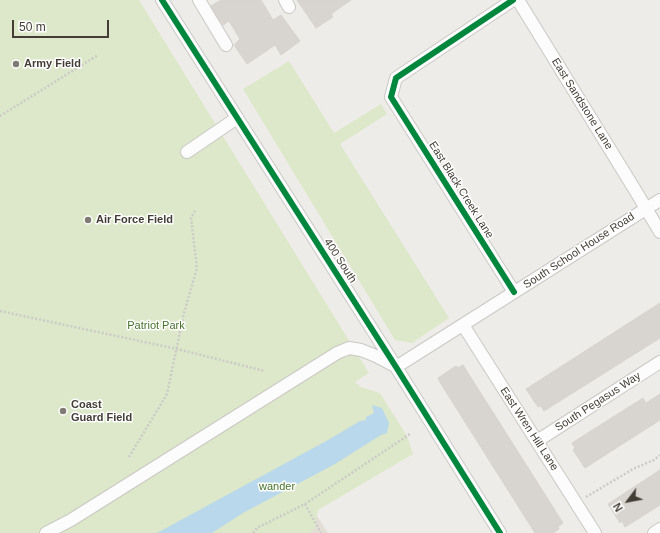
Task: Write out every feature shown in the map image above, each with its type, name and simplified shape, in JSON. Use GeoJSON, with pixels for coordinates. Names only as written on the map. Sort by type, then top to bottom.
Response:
{"type":"FeatureCollection","features":[{"type":"Feature","properties":{"kind":"street","name":"400 South"},"geometry":{"type":"LineString","coordinates":[[162,0],[500,533]]}},
{"type":"Feature","properties":{"kind":"street"},"geometry":{"type":"LineString","coordinates":[[199,0],[226,44]]}},
{"type":"Feature","properties":{"kind":"street","name":"East Black Creek Lane"},"geometry":{"type":"LineString","coordinates":[[513,0],[396,78],[391,97],[514,292]]}},
{"type":"Feature","properties":{"kind":"street","name":"East Sandstone Lane"},"geometry":{"type":"LineString","coordinates":[[518,0],[660,232]]}},
{"type":"Feature","properties":{"kind":"street"},"geometry":{"type":"LineString","coordinates":[[187,152],[237,118]]}},
{"type":"Feature","properties":{"kind":"street","name":"South School House Road"},"geometry":{"type":"LineString","coordinates":[[396,367],[660,200]]}},
{"type":"Feature","properties":{"kind":"street","name":"East Wren Hill Lane"},"geometry":{"type":"LineString","coordinates":[[463,325],[595,533]]}},
{"type":"Feature","properties":{"kind":"street"},"geometry":{"type":"LineString","coordinates":[[46,533],[71,520],[320,363],[348,348],[361,350],[396,367]]}},
{"type":"Feature","properties":{"kind":"street","name":"South Pegasus Way"},"geometry":{"type":"LineString","coordinates":[[537,442],[660,362]]}},
{"type":"Feature","properties":{"kind":"street"},"geometry":{"type":"LineString","coordinates":[[654,533],[660,529]]}},
{"type":"Feature","properties":{"kind":"path"},"geometry":{"type":"LineString","coordinates":[[0,116],[98,55]]}},
{"type":"Feature","properties":{"kind":"path"},"geometry":{"type":"LineString","coordinates":[[129,457],[167,394],[189,294],[197,268],[191,218],[195,212]]}},
{"type":"Feature","properties":{"kind":"path"},"geometry":{"type":"LineString","coordinates":[[0,311],[177,349],[265,371]]}},
{"type":"Feature","properties":{"kind":"path"},"geometry":{"type":"LineString","coordinates":[[253,533],[257,528],[305,504],[410,434]]}},
{"type":"Feature","properties":{"kind":"path"},"geometry":{"type":"LineString","coordinates":[[584,498],[633,469],[654,460],[660,455]]}},
{"type":"Feature","properties":{"kind":"path"},"geometry":{"type":"LineString","coordinates":[[305,504],[321,533]]}},
{"type":"Feature","properties":{"kind":"shaded area"},"geometry":{"type":"Polygon","coordinates":[[[317,516],[328,533],[289,533],[317,516]]]}},
{"type":"Feature","properties":{"kind":"green space","name":"Patriot Park"},"geometry":{"type":"Polygon","coordinates":[[[0,0],[139,0],[369,373],[355,382],[361,387],[380,393],[407,436],[413,454],[318,510],[315,529],[309,533],[0,533],[0,0]]]}},
{"type":"Feature","properties":{"kind":"green space"},"geometry":{"type":"Polygon","coordinates":[[[289,61],[334,133],[381,104],[387,114],[340,144],[449,318],[412,343],[395,340],[243,89],[289,61]]]}},
{"type":"Feature","properties":{"kind":"water"},"geometry":{"type":"Polygon","coordinates":[[[372,405],[382,408],[389,423],[387,433],[381,435],[335,464],[243,513],[212,533],[157,533],[360,421],[366,420],[366,417],[374,413],[372,405]]]}},
{"type":"Feature","properties":{"kind":"building"},"geometry":{"type":"Polygon","coordinates":[[[221,0],[261,0],[273,20],[281,15],[300,41],[281,55],[275,45],[247,64],[234,45],[240,39],[229,21],[223,25],[211,6],[221,0]]]}},
{"type":"Feature","properties":{"kind":"building"},"geometry":{"type":"Polygon","coordinates":[[[297,0],[351,0],[331,14],[333,17],[316,28],[297,0]]]}},
{"type":"Feature","properties":{"kind":"building"},"geometry":{"type":"Polygon","coordinates":[[[660,303],[660,338],[544,411],[541,406],[538,407],[526,389],[660,303]]]}},
{"type":"Feature","properties":{"kind":"building"},"geometry":{"type":"Polygon","coordinates":[[[463,365],[563,523],[558,527],[559,529],[553,533],[535,533],[441,384],[438,378],[456,366],[458,368],[463,365]]]}},
{"type":"Feature","properties":{"kind":"building"},"geometry":{"type":"Polygon","coordinates":[[[660,394],[660,420],[585,468],[573,450],[575,448],[572,443],[643,398],[646,403],[660,394]]]}},
{"type":"Feature","properties":{"kind":"building"},"geometry":{"type":"Polygon","coordinates":[[[660,470],[660,505],[625,527],[622,521],[620,523],[608,504],[660,470]]]}},
{"type":"Feature","properties":{"kind":"cycle path"},"geometry":{"type":"LineString","coordinates":[[162,0],[500,533]]}},
{"type":"Feature","properties":{"kind":"cycle path"},"geometry":{"type":"LineString","coordinates":[[513,0],[396,78],[391,97],[514,292]]}},
{"type":"Feature","properties":{"kind":"place","name":"Army Field"},"geometry":{"type":"Point","coordinates":[16,64]}},
{"type":"Feature","properties":{"kind":"place","name":"Air Force Field"},"geometry":{"type":"Point","coordinates":[88,220]}},
{"type":"Feature","properties":{"kind":"place","name":"Coast Guard Field"},"geometry":{"type":"Point","coordinates":[63,411]}},
{"type":"Feature","properties":{"kind":"park label","name":"wander"},"geometry":{"type":"Point","coordinates":[277,487]}}]}
